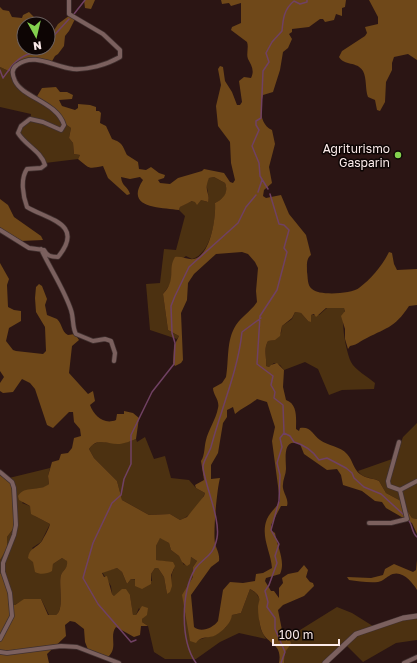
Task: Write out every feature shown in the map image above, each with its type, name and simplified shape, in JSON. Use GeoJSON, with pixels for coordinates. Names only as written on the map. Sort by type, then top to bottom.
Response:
{"type":"FeatureCollection","features":[{"type":"Feature","properties":{"kind":"street"},"geometry":{"type":"LineString","coordinates":[[0,230],[29,248],[44,250],[47,255],[58,257],[65,246],[66,231],[63,225],[51,217],[27,207],[23,197],[24,174],[27,168],[41,168],[45,165],[44,160],[22,141],[18,133],[21,126],[30,120],[43,122],[61,130],[64,125],[62,119],[50,107],[16,84],[12,76],[14,67],[24,60],[37,60],[73,69],[92,67],[112,62],[120,57],[122,53],[103,34],[91,25],[72,17],[69,14],[69,0]]}},
{"type":"Feature","properties":{"kind":"street"},"geometry":{"type":"LineString","coordinates":[[40,249],[65,294],[72,312],[73,328],[76,334],[93,341],[105,339],[111,341],[115,353],[114,361]]}},
{"type":"Feature","properties":{"kind":"street"},"geometry":{"type":"LineString","coordinates":[[399,442],[388,481],[389,486],[400,490],[417,481]]}},
{"type":"Feature","properties":{"kind":"street"},"geometry":{"type":"LineString","coordinates":[[0,472],[12,482],[14,488],[16,525],[14,535],[3,562],[3,572],[11,598],[12,616],[0,639]]}},
{"type":"Feature","properties":{"kind":"street"},"geometry":{"type":"LineString","coordinates":[[370,523],[391,524],[407,519],[400,490]]}},
{"type":"Feature","properties":{"kind":"street"},"geometry":{"type":"LineString","coordinates":[[324,663],[356,634],[403,618],[417,616]]}},
{"type":"Feature","properties":{"kind":"street"},"geometry":{"type":"LineString","coordinates":[[0,652],[7,653],[61,646],[77,647],[119,663]]}},
{"type":"Feature","properties":{"kind":"street"},"geometry":{"type":"LineString","coordinates":[[404,663],[417,657]]}},
{"type":"Feature","properties":{"kind":"shaded area"},"geometry":{"type":"Polygon","coordinates":[[[84,0],[95,0],[91,9],[85,8],[84,0]]]}},
{"type":"Feature","properties":{"kind":"shaded area"},"geometry":{"type":"Polygon","coordinates":[[[221,0],[346,0],[345,7],[342,8],[342,16],[336,14],[334,20],[325,22],[323,19],[320,19],[309,27],[292,29],[292,32],[289,34],[292,39],[288,48],[283,52],[280,70],[273,92],[263,95],[261,105],[262,115],[265,124],[272,130],[275,144],[269,167],[272,183],[264,190],[263,196],[266,198],[281,195],[289,214],[306,235],[311,255],[307,262],[310,288],[321,293],[342,293],[355,290],[372,276],[380,267],[389,252],[392,253],[397,270],[417,269],[417,305],[409,306],[404,314],[394,324],[357,344],[350,346],[348,349],[345,339],[345,329],[341,316],[345,311],[344,308],[326,308],[316,317],[314,314],[311,315],[311,322],[308,321],[301,313],[295,312],[292,318],[282,326],[280,336],[275,340],[268,341],[265,350],[266,366],[269,367],[277,363],[284,370],[283,387],[286,400],[293,405],[296,412],[296,429],[299,431],[300,428],[307,428],[323,442],[341,449],[349,456],[356,470],[360,474],[379,481],[386,493],[401,501],[412,518],[417,519],[417,534],[412,523],[386,508],[382,502],[375,501],[362,491],[343,485],[341,475],[337,469],[327,470],[304,454],[300,444],[290,444],[286,450],[286,471],[283,485],[287,506],[281,506],[271,525],[272,531],[275,533],[282,559],[282,569],[280,574],[266,578],[265,581],[271,591],[274,591],[279,598],[279,588],[283,583],[282,578],[288,574],[298,572],[304,565],[308,570],[306,577],[313,583],[314,586],[304,596],[283,605],[278,610],[282,630],[286,634],[292,631],[298,631],[290,637],[291,644],[285,652],[284,663],[279,663],[279,651],[263,634],[259,618],[259,598],[257,593],[250,589],[241,613],[232,615],[228,624],[221,631],[216,635],[200,639],[196,643],[190,641],[182,595],[193,577],[193,567],[197,561],[191,557],[190,564],[187,566],[182,562],[179,556],[171,550],[169,543],[160,538],[156,546],[156,560],[173,562],[175,566],[171,575],[172,586],[170,592],[167,594],[164,577],[158,568],[155,568],[151,574],[151,584],[142,589],[135,586],[135,579],[131,579],[127,584],[122,572],[117,568],[102,573],[104,577],[107,576],[112,594],[114,596],[122,589],[126,589],[130,595],[133,615],[136,615],[142,606],[148,608],[147,615],[142,619],[142,622],[148,626],[141,626],[140,635],[134,637],[116,627],[113,634],[112,653],[103,658],[89,652],[85,642],[84,629],[75,622],[70,621],[65,625],[66,636],[47,654],[49,663],[0,663],[0,573],[7,580],[12,605],[15,605],[24,599],[41,599],[48,615],[56,615],[59,612],[61,602],[60,579],[67,563],[67,561],[62,558],[53,564],[52,571],[41,574],[35,572],[33,562],[28,558],[30,552],[42,541],[50,524],[31,514],[30,506],[19,500],[18,496],[28,489],[41,488],[49,484],[48,476],[52,462],[59,460],[61,454],[68,453],[72,448],[74,438],[81,436],[80,429],[74,422],[73,412],[69,412],[53,428],[47,425],[35,389],[30,383],[22,379],[13,392],[3,393],[0,391],[0,383],[4,377],[0,371],[0,263],[9,279],[7,285],[8,307],[21,311],[21,321],[9,328],[6,341],[13,350],[16,351],[43,354],[46,351],[45,327],[36,312],[36,287],[39,284],[42,286],[47,299],[45,305],[47,315],[57,319],[63,330],[68,335],[75,334],[79,340],[72,346],[69,373],[88,394],[93,391],[95,401],[90,405],[94,413],[107,421],[116,420],[117,414],[124,414],[124,411],[133,413],[139,418],[136,439],[120,444],[103,442],[96,443],[89,449],[94,458],[117,481],[122,500],[149,515],[170,514],[180,520],[187,517],[204,496],[205,493],[196,488],[195,485],[204,480],[201,461],[207,436],[218,408],[218,402],[213,388],[222,383],[226,377],[229,344],[236,325],[257,302],[256,291],[258,268],[255,262],[248,254],[242,252],[216,254],[194,274],[188,283],[187,300],[181,313],[183,360],[175,366],[173,363],[174,346],[179,336],[168,330],[163,294],[170,284],[172,266],[175,257],[194,259],[205,251],[211,235],[215,217],[215,203],[226,193],[225,183],[214,177],[209,178],[207,183],[209,196],[208,202],[201,200],[197,205],[192,201],[180,207],[179,210],[147,205],[141,201],[138,196],[138,189],[143,180],[140,177],[130,179],[121,177],[130,194],[127,195],[108,178],[103,166],[92,168],[85,165],[78,159],[80,155],[74,154],[73,143],[69,138],[71,128],[64,123],[54,110],[36,98],[42,88],[56,87],[60,92],[67,92],[73,95],[72,99],[59,100],[62,106],[75,110],[78,108],[78,104],[96,107],[96,111],[101,113],[100,123],[106,126],[112,139],[122,145],[127,155],[138,162],[139,169],[146,170],[151,167],[159,173],[165,175],[164,178],[158,180],[160,183],[170,184],[178,178],[202,171],[204,169],[224,173],[230,182],[233,183],[235,180],[231,163],[230,142],[218,126],[216,106],[221,85],[218,69],[220,66],[223,67],[225,81],[232,92],[237,105],[240,105],[242,102],[239,81],[244,77],[251,78],[253,70],[247,57],[247,42],[231,30],[232,27],[241,23],[241,3],[231,6],[229,3],[222,4],[221,0]],[[257,399],[235,414],[233,407],[227,410],[227,417],[223,423],[218,453],[211,465],[211,479],[220,478],[215,530],[215,543],[219,561],[211,567],[191,595],[194,627],[200,630],[213,626],[218,621],[223,590],[230,582],[243,583],[255,581],[256,574],[263,573],[272,568],[265,538],[265,525],[268,516],[280,501],[272,441],[275,427],[267,402],[257,399]]]}},
{"type":"Feature","properties":{"kind":"shaded area"},"geometry":{"type":"Polygon","coordinates":[[[369,0],[417,0],[417,60],[408,54],[394,57],[392,70],[386,82],[385,102],[380,111],[377,110],[375,100],[368,97],[363,71],[357,66],[344,62],[339,57],[342,51],[365,36],[367,33],[365,27],[378,24],[378,17],[369,0]]]}},
{"type":"Feature","properties":{"kind":"shaded area"},"geometry":{"type":"Polygon","coordinates":[[[0,7],[3,10],[9,11],[12,17],[16,17],[16,56],[55,56],[51,63],[25,60],[11,72],[0,67],[0,7]]]}},
{"type":"Feature","properties":{"kind":"shaded area"},"geometry":{"type":"Polygon","coordinates":[[[29,12],[33,16],[23,16],[23,15],[29,12]]]}},
{"type":"Feature","properties":{"kind":"shaded area"},"geometry":{"type":"Polygon","coordinates":[[[70,15],[75,19],[65,36],[64,46],[56,55],[56,27],[70,15]]]}},
{"type":"Feature","properties":{"kind":"shaded area"},"geometry":{"type":"Polygon","coordinates":[[[0,67],[11,72],[11,78],[15,83],[54,110],[64,123],[71,128],[69,138],[73,143],[74,154],[80,155],[78,159],[45,163],[19,136],[19,129],[30,121],[31,114],[0,107],[0,67]]]}},
{"type":"Feature","properties":{"kind":"shaded area"},"geometry":{"type":"Polygon","coordinates":[[[214,177],[225,183],[226,193],[221,200],[215,203],[213,227],[208,244],[204,251],[198,256],[192,259],[186,256],[172,266],[171,283],[163,294],[168,330],[179,336],[177,339],[150,330],[146,284],[160,283],[164,249],[176,250],[185,216],[179,210],[180,207],[197,200],[207,202],[209,199],[206,182],[209,178],[214,177]]]}},
{"type":"Feature","properties":{"kind":"shaded area"},"geometry":{"type":"Polygon","coordinates":[[[0,199],[8,205],[14,217],[41,236],[43,240],[21,241],[16,237],[0,230],[0,199]]]}},
{"type":"Feature","properties":{"kind":"shaded area"},"geometry":{"type":"Polygon","coordinates":[[[344,307],[343,328],[349,357],[355,368],[375,383],[374,389],[342,390],[329,395],[318,369],[305,362],[284,370],[280,365],[274,363],[269,367],[266,366],[265,350],[268,341],[274,340],[281,333],[282,326],[292,319],[295,312],[301,313],[308,321],[311,315],[319,315],[327,308],[344,307]]]}},
{"type":"Feature","properties":{"kind":"shaded area"},"geometry":{"type":"Polygon","coordinates":[[[417,423],[417,519],[412,518],[401,501],[386,493],[379,481],[365,477],[358,471],[395,458],[403,437],[417,423]]]}},
{"type":"Feature","properties":{"kind":"shaded area"},"geometry":{"type":"Polygon","coordinates":[[[145,437],[154,459],[165,456],[171,478],[189,480],[196,488],[205,493],[195,509],[188,516],[180,520],[170,514],[149,515],[122,500],[117,481],[94,458],[89,449],[92,445],[100,441],[109,443],[128,442],[136,439],[137,442],[145,437]]]}},
{"type":"Feature","properties":{"kind":"shaded area"},"geometry":{"type":"Polygon","coordinates":[[[50,468],[48,476],[49,484],[46,487],[38,489],[22,503],[30,506],[35,516],[50,524],[41,542],[32,548],[52,567],[53,564],[62,558],[68,561],[67,567],[60,579],[61,602],[59,612],[56,615],[49,615],[41,599],[25,601],[12,605],[7,580],[0,573],[0,560],[7,545],[7,537],[13,529],[9,478],[50,468]]]}},
{"type":"Feature","properties":{"kind":"shaded area"},"geometry":{"type":"Polygon","coordinates":[[[0,472],[11,481],[17,519],[13,529],[7,537],[7,548],[0,560],[0,472]]]}},
{"type":"Feature","properties":{"kind":"shaded area"},"geometry":{"type":"Polygon","coordinates":[[[160,537],[169,543],[171,550],[179,556],[184,565],[191,557],[197,561],[193,567],[193,577],[183,595],[185,613],[198,640],[217,634],[226,627],[232,615],[241,613],[250,589],[256,593],[259,598],[259,620],[261,630],[266,639],[239,633],[220,642],[196,659],[165,659],[154,652],[148,626],[142,622],[144,616],[139,608],[136,615],[133,616],[130,595],[114,596],[112,594],[111,586],[102,572],[117,568],[122,572],[127,584],[131,579],[152,581],[151,574],[155,568],[158,568],[164,577],[167,594],[174,569],[167,562],[156,560],[156,546],[160,537]]]}},
{"type":"Feature","properties":{"kind":"shaded area"},"geometry":{"type":"Polygon","coordinates":[[[417,560],[417,590],[406,577],[398,574],[393,574],[378,582],[349,580],[347,577],[371,578],[383,575],[385,569],[394,564],[413,572],[416,570],[417,560]]]}},
{"type":"Feature","properties":{"kind":"shaded area"},"geometry":{"type":"Polygon","coordinates":[[[337,607],[352,613],[376,628],[417,616],[417,640],[396,643],[363,662],[345,644],[325,663],[284,663],[285,652],[291,641],[292,635],[337,607]]]}},
{"type":"Feature","properties":{"kind":"waterway"},"geometry":{"type":"LineString","coordinates":[[74,14],[85,0]]}},
{"type":"Feature","properties":{"kind":"waterway"},"geometry":{"type":"LineString","coordinates":[[268,189],[260,176],[259,163],[252,146],[259,130],[256,125],[256,121],[261,118],[263,71],[269,62],[266,53],[272,42],[282,31],[284,18],[288,7],[294,1],[300,4],[307,2],[307,0]]}},
{"type":"Feature","properties":{"kind":"waterway"},"geometry":{"type":"LineString","coordinates":[[56,33],[69,19]]}},
{"type":"Feature","properties":{"kind":"waterway"},"geometry":{"type":"LineString","coordinates":[[0,70],[3,78],[12,66],[24,56]]}},
{"type":"Feature","properties":{"kind":"waterway"},"geometry":{"type":"LineString","coordinates":[[258,192],[262,180]]}},
{"type":"Feature","properties":{"kind":"waterway"},"geometry":{"type":"LineString","coordinates":[[270,194],[279,224],[284,225],[289,230],[284,248],[287,252],[277,290],[260,316],[257,364],[273,376],[271,385],[275,392],[274,398],[283,405],[284,433],[280,438],[282,447],[277,463],[280,475],[279,501],[271,530],[279,544],[275,556],[277,563],[269,585],[265,591],[268,602],[267,607],[275,618],[275,629],[285,652],[281,663]]}},
{"type":"Feature","properties":{"kind":"waterway"},"geometry":{"type":"LineString","coordinates":[[136,640],[131,642],[98,604],[83,578],[93,543],[112,503],[121,495],[124,479],[131,464],[131,435],[152,392],[174,364],[175,343],[172,333],[171,306],[175,296],[189,267],[238,223],[246,207],[256,195]]}},
{"type":"Feature","properties":{"kind":"waterway"},"geometry":{"type":"LineString","coordinates":[[196,663],[187,642],[185,629],[184,616],[187,591],[190,579],[195,569],[213,550],[218,532],[203,466],[211,447],[233,376],[242,332],[261,318]]}},
{"type":"Feature","properties":{"kind":"waterway"},"geometry":{"type":"LineString","coordinates":[[284,433],[290,436],[294,442],[308,449],[319,460],[327,458],[346,468],[364,487],[381,494],[404,515]]}},
{"type":"Feature","properties":{"kind":"waterway"},"geometry":{"type":"LineString","coordinates":[[408,520],[417,537]]}},
{"type":"Feature","properties":{"kind":"place","name":"Agriturismo Gasparin"},"geometry":{"type":"Point","coordinates":[398,155]}}]}
